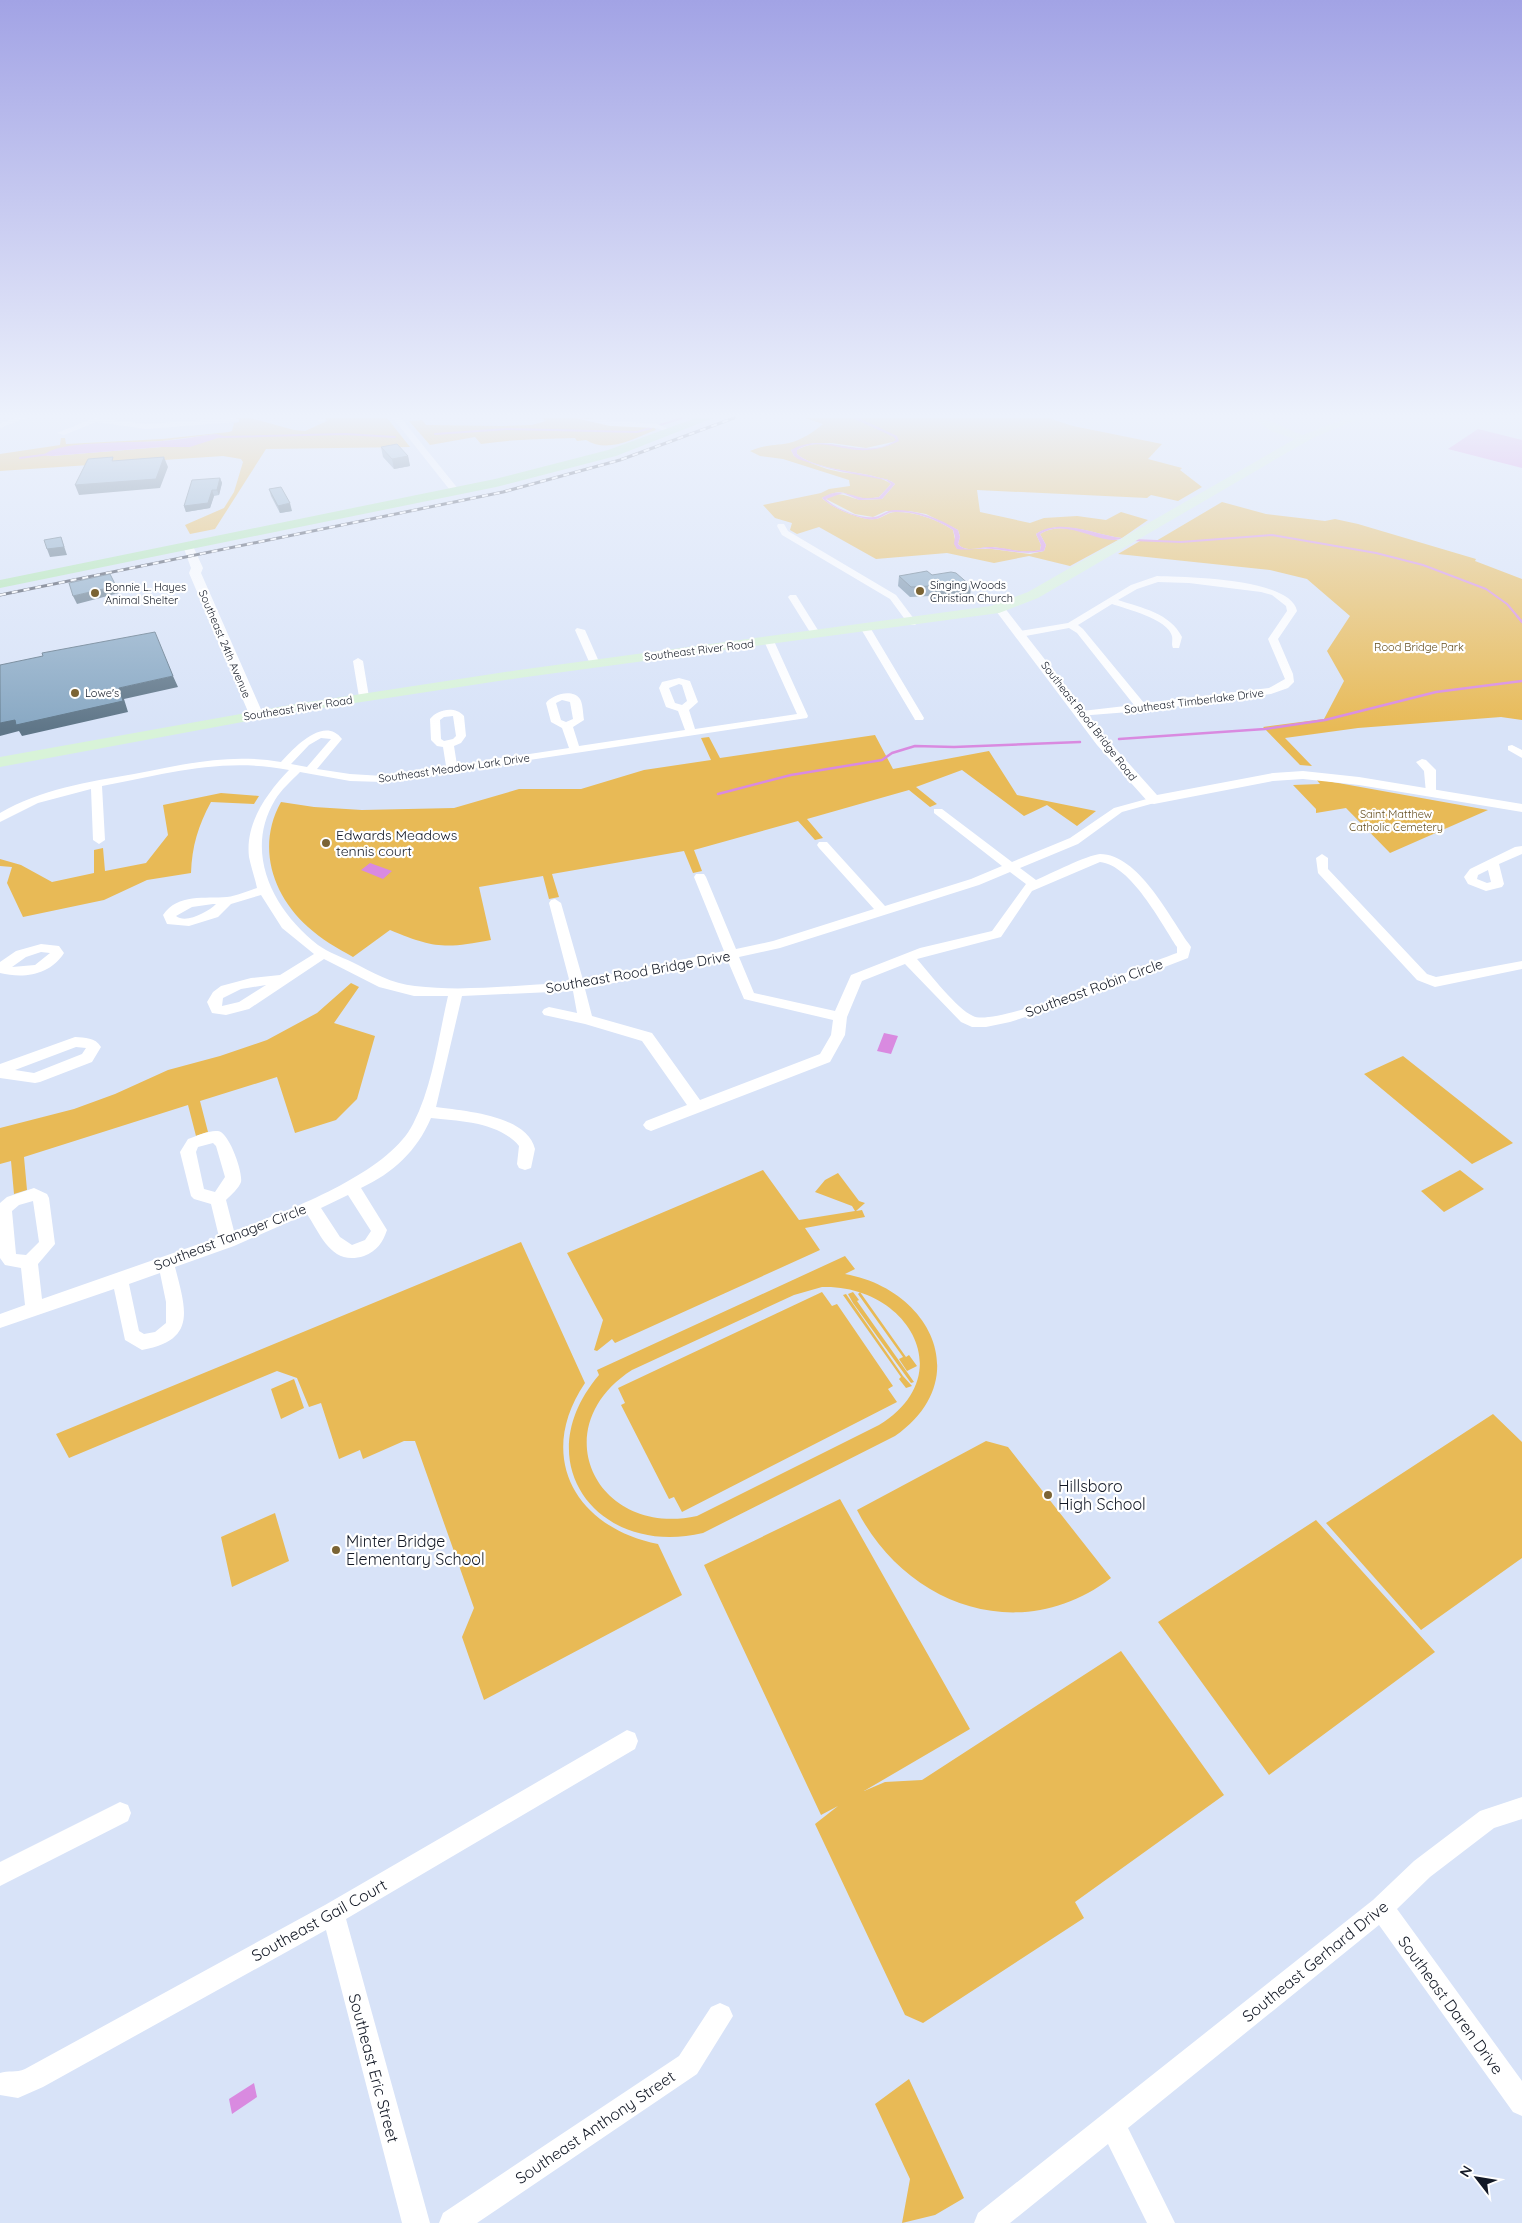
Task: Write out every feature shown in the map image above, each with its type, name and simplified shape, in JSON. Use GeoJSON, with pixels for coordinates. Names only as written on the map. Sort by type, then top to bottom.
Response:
{"type":"FeatureCollection","features":[{"type":"Feature","properties":{"kind":"main road"},"geometry":{"type":"LineString","coordinates":[[0,584],[308,522]]}},
{"type":"Feature","properties":{"kind":"main road","name":"Southeast River Road"},"geometry":{"type":"LineString","coordinates":[[0,762],[256,714],[364,697],[595,664],[912,623],[1000,609],[1033,596],[1160,522]]}},
{"type":"Feature","properties":{"kind":"street"},"geometry":{"type":"LineString","coordinates":[[781,526],[785,533],[893,597],[912,623]]}},
{"type":"Feature","properties":{"kind":"street","name":"Southeast 24th Avenue"},"geometry":{"type":"LineString","coordinates":[[182,547],[188,570],[194,573],[256,714]]}},
{"type":"Feature","properties":{"kind":"street","name":"Southeast Timberlake Drive"},"geometry":{"type":"LineString","coordinates":[[1020,634],[1071,625],[1139,584],[1170,579],[1262,589],[1275,593],[1291,605],[1292,611],[1273,639],[1276,654],[1288,672],[1290,680],[1284,686],[1272,690],[1224,698],[1082,714]]}},
{"type":"Feature","properties":{"kind":"street"},"geometry":{"type":"LineString","coordinates":[[793,597],[816,635]]}},
{"type":"Feature","properties":{"kind":"street"},"geometry":{"type":"LineString","coordinates":[[1112,601],[1165,622],[1178,638],[1176,646]]}},
{"type":"Feature","properties":{"kind":"street","name":"Southeast Rood Bridge Road"},"geometry":{"type":"LineString","coordinates":[[1000,609],[1132,777],[1154,800]]}},
{"type":"Feature","properties":{"kind":"street"},"geometry":{"type":"LineString","coordinates":[[1071,625],[1080,631],[1142,708]]}},
{"type":"Feature","properties":{"kind":"street"},"geometry":{"type":"LineString","coordinates":[[866,629],[919,718]]}},
{"type":"Feature","properties":{"kind":"street"},"geometry":{"type":"LineString","coordinates":[[580,630],[595,664]]}},
{"type":"Feature","properties":{"kind":"street","name":"Southeast Meadow Lark Drive"},"geometry":{"type":"LineString","coordinates":[[0,818],[33,800],[66,790],[221,761],[252,761],[372,779],[803,716],[769,642]]}},
{"type":"Feature","properties":{"kind":"street"},"geometry":{"type":"LineString","coordinates":[[358,661],[364,697]]}},
{"type":"Feature","properties":{"kind":"street"},"geometry":{"type":"LineString","coordinates":[[683,709],[691,732]]}},
{"type":"Feature","properties":{"kind":"street"},"geometry":{"type":"LineString","coordinates":[[568,726],[575,750]]}},
{"type":"Feature","properties":{"kind":"street","name":"Southeast Rood Bridge Drive"},"geometry":{"type":"LineString","coordinates":[[283,766],[309,740],[319,734],[337,738],[335,742],[303,770],[277,789],[268,802],[257,830],[254,856],[264,890],[287,925],[300,938],[323,954],[352,970],[397,988],[456,992],[545,989],[577,985],[775,946],[975,882],[1080,838],[1118,810],[1154,800]]}},
{"type":"Feature","properties":{"kind":"street"},"geometry":{"type":"LineString","coordinates":[[448,744],[452,768]]}},
{"type":"Feature","properties":{"kind":"street"},"geometry":{"type":"LineString","coordinates":[[1512,748],[1522,755]]}},
{"type":"Feature","properties":{"kind":"street"},"geometry":{"type":"LineString","coordinates":[[1422,762],[1430,770],[1432,793]]}},
{"type":"Feature","properties":{"kind":"street"},"geometry":{"type":"LineString","coordinates":[[1154,800],[1288,776],[1336,777],[1522,808]]}},
{"type":"Feature","properties":{"kind":"street"},"geometry":{"type":"LineString","coordinates":[[96,784],[99,840]]}},
{"type":"Feature","properties":{"kind":"street"},"geometry":{"type":"LineString","coordinates":[[650,1125],[825,1058],[838,1035],[840,1017],[856,978],[907,957],[996,934],[1028,888],[1033,884],[938,811]]}},
{"type":"Feature","properties":{"kind":"street"},"geometry":{"type":"LineString","coordinates":[[823,845],[883,911]]}},
{"type":"Feature","properties":{"kind":"street"},"geometry":{"type":"LineString","coordinates":[[1493,863],[1522,850]]}},
{"type":"Feature","properties":{"kind":"street","name":"Southeast Robin Circle"},"geometry":{"type":"LineString","coordinates":[[907,957],[965,1017],[979,1024],[1022,1015],[1183,955],[1184,947],[1152,900],[1120,864],[1110,859],[1099,858],[1033,884]]}},
{"type":"Feature","properties":{"kind":"street"},"geometry":{"type":"LineString","coordinates":[[1322,858],[1322,870],[1422,977],[1435,982],[1522,965]]}},
{"type":"Feature","properties":{"kind":"street"},"geometry":{"type":"LineString","coordinates":[[700,877],[734,955],[749,996],[840,1017]]}},
{"type":"Feature","properties":{"kind":"street"},"geometry":{"type":"LineString","coordinates":[[227,901],[264,890]]}},
{"type":"Feature","properties":{"kind":"street"},"geometry":{"type":"LineString","coordinates":[[555,903],[584,1008],[585,1019]]}},
{"type":"Feature","properties":{"kind":"street"},"geometry":{"type":"LineString","coordinates":[[283,978],[323,954]]}},
{"type":"Feature","properties":{"kind":"street","name":"Southeast Tanager Circle"},"geometry":{"type":"LineString","coordinates":[[0,1320],[228,1241],[311,1206],[351,1186],[393,1161],[411,1141],[427,1112],[456,992]]}},
{"type":"Feature","properties":{"kind":"street"},"geometry":{"type":"LineString","coordinates":[[549,1012],[585,1019],[647,1037],[697,1107]]}},
{"type":"Feature","properties":{"kind":"street"},"geometry":{"type":"LineString","coordinates":[[75,1042],[89,1043],[94,1047],[87,1058],[35,1078],[0,1072],[75,1042]]}},
{"type":"Feature","properties":{"kind":"street"},"geometry":{"type":"LineString","coordinates":[[427,1112],[474,1117],[501,1126],[522,1139],[526,1145],[526,1164]]}},
{"type":"Feature","properties":{"kind":"street"},"geometry":{"type":"LineString","coordinates":[[311,1206],[334,1242],[346,1252],[364,1249],[372,1244],[379,1230],[351,1186]]}},
{"type":"Feature","properties":{"kind":"street"},"geometry":{"type":"LineString","coordinates":[[218,1199],[228,1241]]}},
{"type":"Feature","properties":{"kind":"street"},"geometry":{"type":"LineString","coordinates":[[29,1262],[34,1309]]}},
{"type":"Feature","properties":{"kind":"street"},"geometry":{"type":"LineString","coordinates":[[120,1279],[131,1335],[142,1342],[160,1338],[173,1328],[177,1321],[177,1312],[166,1263]]}},
{"type":"Feature","properties":{"kind":"street","name":"Southeast Gail Court"},"geometry":{"type":"LineString","coordinates":[[2,2087],[18,2085],[34,2078],[333,1914],[627,1741]]}},
{"type":"Feature","properties":{"kind":"street","name":"Southeast Gerhard Drive"},"geometry":{"type":"LineString","coordinates":[[988,2223],[1381,1908],[1422,1869],[1488,1819],[1522,1808]]}},
{"type":"Feature","properties":{"kind":"street"},"geometry":{"type":"LineString","coordinates":[[0,1874],[120,1812]]}},
{"type":"Feature","properties":{"kind":"street","name":"Southeast Daren Drive"},"geometry":{"type":"LineString","coordinates":[[1381,1908],[1522,2103]]}},
{"type":"Feature","properties":{"kind":"street","name":"Southeast Eric Street"},"geometry":{"type":"LineString","coordinates":[[333,1914],[416,2223]]}},
{"type":"Feature","properties":{"kind":"street","name":"Southeast Anthony Street"},"geometry":{"type":"LineString","coordinates":[[453,2223],[688,2064],[720,2016]]}},
{"type":"Feature","properties":{"kind":"street"},"geometry":{"type":"LineString","coordinates":[[1112,2124],[1161,2223]]}},
{"type":"Feature","properties":{"kind":"green space"},"geometry":{"type":"Polygon","coordinates":[[[192,522],[220,522],[215,529],[190,534],[185,525],[192,522]]]}},
{"type":"Feature","properties":{"kind":"green space"},"geometry":{"type":"Polygon","coordinates":[[[788,522],[937,522],[953,530],[957,549],[965,549],[958,544],[960,537],[958,530],[941,522],[1145,522],[1122,538],[1067,527],[1056,527],[1036,534],[1041,545],[1040,550],[1022,551],[993,547],[972,549],[992,549],[1030,554],[1044,551],[1046,545],[1040,534],[1059,528],[1079,530],[1118,540],[1070,566],[1029,556],[994,563],[947,553],[876,559],[819,527],[797,534],[790,530],[792,523],[788,522]]]}},
{"type":"Feature","properties":{"kind":"green space","name":"Rood Bridge Park"},"geometry":{"type":"Polygon","coordinates":[[[1189,522],[1348,522],[1476,559],[1475,561],[1522,579],[1522,720],[1501,717],[1358,728],[1285,738],[1312,766],[1300,765],[1263,727],[1324,719],[1344,681],[1327,651],[1350,616],[1307,579],[1270,570],[1118,554],[1140,541],[1156,541],[1189,522]]]}},
{"type":"Feature","properties":{"kind":"green space"},"geometry":{"type":"Polygon","coordinates":[[[875,735],[893,769],[989,751],[1017,795],[1096,811],[1077,826],[1047,805],[1024,816],[962,770],[916,787],[937,804],[930,807],[909,790],[807,819],[823,838],[815,840],[798,821],[694,850],[702,871],[693,873],[684,851],[552,874],[559,897],[549,899],[543,876],[479,887],[491,940],[462,945],[439,945],[417,940],[390,930],[353,957],[318,935],[295,914],[277,884],[272,868],[269,852],[270,835],[274,818],[281,802],[314,807],[362,810],[454,808],[519,789],[581,789],[644,770],[711,760],[701,738],[709,737],[720,758],[875,735]]]}},
{"type":"Feature","properties":{"kind":"green space","name":"Saint Matthew Catholic Cemetery"},"geometry":{"type":"Polygon","coordinates":[[[1316,779],[1488,810],[1390,853],[1346,808],[1316,813],[1316,809],[1293,785],[1320,784],[1316,779]]]}},
{"type":"Feature","properties":{"kind":"green space"},"geometry":{"type":"Polygon","coordinates":[[[221,793],[259,796],[254,804],[211,802],[196,836],[191,873],[147,880],[104,900],[23,917],[7,883],[12,867],[0,866],[0,859],[21,865],[52,882],[94,873],[94,850],[103,848],[105,871],[146,863],[168,835],[163,805],[221,793]]]}},
{"type":"Feature","properties":{"kind":"green space"},"geometry":{"type":"Polygon","coordinates":[[[351,983],[359,987],[334,1023],[375,1036],[357,1099],[336,1120],[295,1133],[277,1077],[200,1101],[208,1132],[196,1136],[188,1105],[24,1157],[27,1190],[14,1194],[11,1161],[0,1164],[0,1128],[74,1109],[115,1094],[168,1070],[220,1056],[267,1040],[317,1013],[351,983]]]}},
{"type":"Feature","properties":{"kind":"green space"},"geometry":{"type":"Polygon","coordinates":[[[1403,1056],[1513,1143],[1472,1164],[1364,1074],[1403,1056]]]}},
{"type":"Feature","properties":{"kind":"green space"},"geometry":{"type":"Polygon","coordinates":[[[763,1170],[799,1220],[855,1211],[852,1206],[815,1192],[825,1180],[838,1173],[859,1201],[865,1203],[856,1211],[862,1210],[865,1217],[805,1228],[820,1250],[615,1343],[612,1339],[597,1351],[594,1350],[603,1320],[567,1253],[763,1170]]]}},
{"type":"Feature","properties":{"kind":"green space"},"geometry":{"type":"Polygon","coordinates":[[[1460,1170],[1484,1189],[1444,1212],[1421,1191],[1460,1170]]]}},
{"type":"Feature","properties":{"kind":"green space"},"geometry":{"type":"Polygon","coordinates":[[[521,1242],[585,1383],[570,1411],[564,1437],[565,1462],[572,1485],[586,1506],[605,1522],[629,1536],[658,1544],[682,1595],[484,1700],[462,1637],[474,1608],[415,1441],[404,1441],[363,1459],[360,1450],[339,1459],[321,1403],[309,1407],[297,1378],[277,1371],[69,1458],[56,1434],[521,1242]]]}},
{"type":"Feature","properties":{"kind":"green space"},"geometry":{"type":"Polygon","coordinates":[[[845,1256],[855,1269],[845,1274],[875,1283],[900,1298],[920,1317],[932,1339],[937,1364],[933,1389],[920,1413],[895,1436],[703,1533],[665,1537],[632,1531],[604,1517],[584,1496],[572,1470],[569,1440],[578,1408],[599,1375],[597,1370],[845,1256]],[[822,1287],[794,1295],[632,1370],[605,1394],[590,1420],[587,1447],[593,1473],[609,1495],[632,1510],[662,1518],[697,1516],[879,1425],[904,1404],[917,1382],[920,1358],[913,1336],[899,1316],[878,1300],[852,1290],[822,1287]]]}},
{"type":"Feature","properties":{"kind":"green space"},"geometry":{"type":"Polygon","coordinates":[[[822,1292],[832,1306],[837,1304],[893,1386],[888,1389],[897,1402],[682,1512],[674,1497],[669,1499],[621,1405],[625,1403],[618,1388],[822,1292]]]}},
{"type":"Feature","properties":{"kind":"green space"},"geometry":{"type":"Polygon","coordinates":[[[853,1292],[859,1300],[857,1301],[914,1382],[911,1383],[853,1303],[848,1294],[853,1292]]]}},
{"type":"Feature","properties":{"kind":"green space"},"geometry":{"type":"Polygon","coordinates":[[[860,1292],[906,1357],[909,1355],[917,1366],[907,1371],[899,1359],[903,1357],[858,1294],[860,1292]]]}},
{"type":"Feature","properties":{"kind":"green space"},"geometry":{"type":"Polygon","coordinates":[[[846,1294],[912,1386],[906,1388],[899,1379],[901,1377],[843,1295],[846,1294]]]}},
{"type":"Feature","properties":{"kind":"green space"},"geometry":{"type":"Polygon","coordinates":[[[294,1379],[304,1408],[281,1419],[271,1389],[294,1379]]]}},
{"type":"Feature","properties":{"kind":"green space"},"geometry":{"type":"Polygon","coordinates":[[[1493,1414],[1522,1442],[1522,1558],[1421,1630],[1326,1523],[1493,1414]]]}},
{"type":"Feature","properties":{"kind":"green space"},"geometry":{"type":"Polygon","coordinates":[[[986,1441],[1008,1447],[1111,1578],[1076,1599],[1040,1610],[1004,1612],[969,1606],[935,1592],[905,1571],[878,1543],[857,1510],[986,1441]]]}},
{"type":"Feature","properties":{"kind":"green space"},"geometry":{"type":"Polygon","coordinates":[[[840,1499],[970,1729],[864,1791],[885,1782],[922,1780],[1121,1651],[1224,1795],[1075,1902],[1084,1918],[923,2023],[905,2015],[815,1824],[838,1806],[821,1815],[704,1565],[840,1499]]]}},
{"type":"Feature","properties":{"kind":"green space"},"geometry":{"type":"Polygon","coordinates":[[[275,1513],[289,1561],[232,1587],[221,1537],[275,1513]]]}},
{"type":"Feature","properties":{"kind":"green space"},"geometry":{"type":"Polygon","coordinates":[[[1316,1520],[1435,1652],[1269,1775],[1158,1622],[1316,1520]]]}},
{"type":"Feature","properties":{"kind":"green space"},"geometry":{"type":"Polygon","coordinates":[[[909,2079],[964,2198],[935,2215],[902,2223],[910,2179],[875,2104],[909,2079]]]}},
{"type":"Feature","properties":{"kind":"shaded area"},"geometry":{"type":"Polygon","coordinates":[[[940,522],[958,530],[960,537],[958,544],[965,549],[992,547],[1022,551],[1040,550],[1041,545],[1036,534],[1056,527],[1078,528],[1122,538],[1114,540],[1105,539],[1062,528],[1051,529],[1040,534],[1046,545],[1044,551],[1025,553],[988,549],[966,550],[957,549],[954,544],[953,530],[940,522]]]}},
{"type":"Feature","properties":{"kind":"shaded area"},"geometry":{"type":"Polygon","coordinates":[[[370,863],[392,871],[383,879],[361,870],[370,863]]]}},
{"type":"Feature","properties":{"kind":"shaded area"},"geometry":{"type":"Polygon","coordinates":[[[884,1033],[898,1036],[891,1054],[877,1051],[884,1033]]]}},
{"type":"Feature","properties":{"kind":"shaded area"},"geometry":{"type":"Polygon","coordinates":[[[254,2083],[257,2097],[232,2114],[229,2099],[254,2083]]]}},
{"type":"Feature","properties":{"kind":"building"},"geometry":{"type":"Polygon","coordinates":[[[61,537],[64,547],[47,549],[44,540],[61,537]]]}},
{"type":"Feature","properties":{"kind":"building"},"geometry":{"type":"Polygon","coordinates":[[[927,571],[932,575],[956,573],[971,586],[935,590],[931,586],[911,587],[899,576],[927,571]]]}},
{"type":"Feature","properties":{"kind":"building"},"geometry":{"type":"Polygon","coordinates":[[[110,574],[116,586],[73,596],[69,583],[110,574]]]}},
{"type":"Feature","properties":{"kind":"building","name":"Lowe's"},"geometry":{"type":"Polygon","coordinates":[[[155,632],[173,676],[119,688],[123,701],[16,725],[15,720],[0,723],[0,665],[43,656],[42,653],[155,632]]]}},
{"type":"Feature","properties":{"kind":"waterway"},"geometry":{"type":"LineString","coordinates":[[1133,540],[1181,542],[1272,535],[1376,553],[1423,565],[1486,589],[1507,604],[1518,617]]}},
{"type":"Feature","properties":{"kind":"waterway"},"geometry":{"type":"LineString","coordinates":[[1517,616],[1522,622]]}},
{"type":"Feature","properties":{"kind":"waterway"},"geometry":{"type":"LineString","coordinates":[[1119,739],[1265,729],[1325,720],[1436,692],[1522,681]]}},
{"type":"Feature","properties":{"kind":"waterway"},"geometry":{"type":"LineString","coordinates":[[718,794],[791,775],[882,760],[892,753],[915,746],[954,747],[1080,742]]}},
{"type":"Feature","properties":{"kind":"railway"},"geometry":{"type":"LineString","coordinates":[[0,595],[358,522]]}},
{"type":"Feature","properties":{"kind":"place","name":"Singing Woods Christian Church"},"geometry":{"type":"Point","coordinates":[920,591]}},
{"type":"Feature","properties":{"kind":"place","name":"Bonnie L. Hayes Animal Shelter"},"geometry":{"type":"Point","coordinates":[95,593]}},
{"type":"Feature","properties":{"kind":"place","name":"Lowe's"},"geometry":{"type":"Point","coordinates":[75,693]}},
{"type":"Feature","properties":{"kind":"place","name":"Edwards Meadows tennis court"},"geometry":{"type":"Point","coordinates":[326,843]}},
{"type":"Feature","properties":{"kind":"place","name":"Hillsboro High School"},"geometry":{"type":"Point","coordinates":[1048,1495]}},
{"type":"Feature","properties":{"kind":"place","name":"Minter Bridge Elementary School"},"geometry":{"type":"Point","coordinates":[336,1550]}}]}
